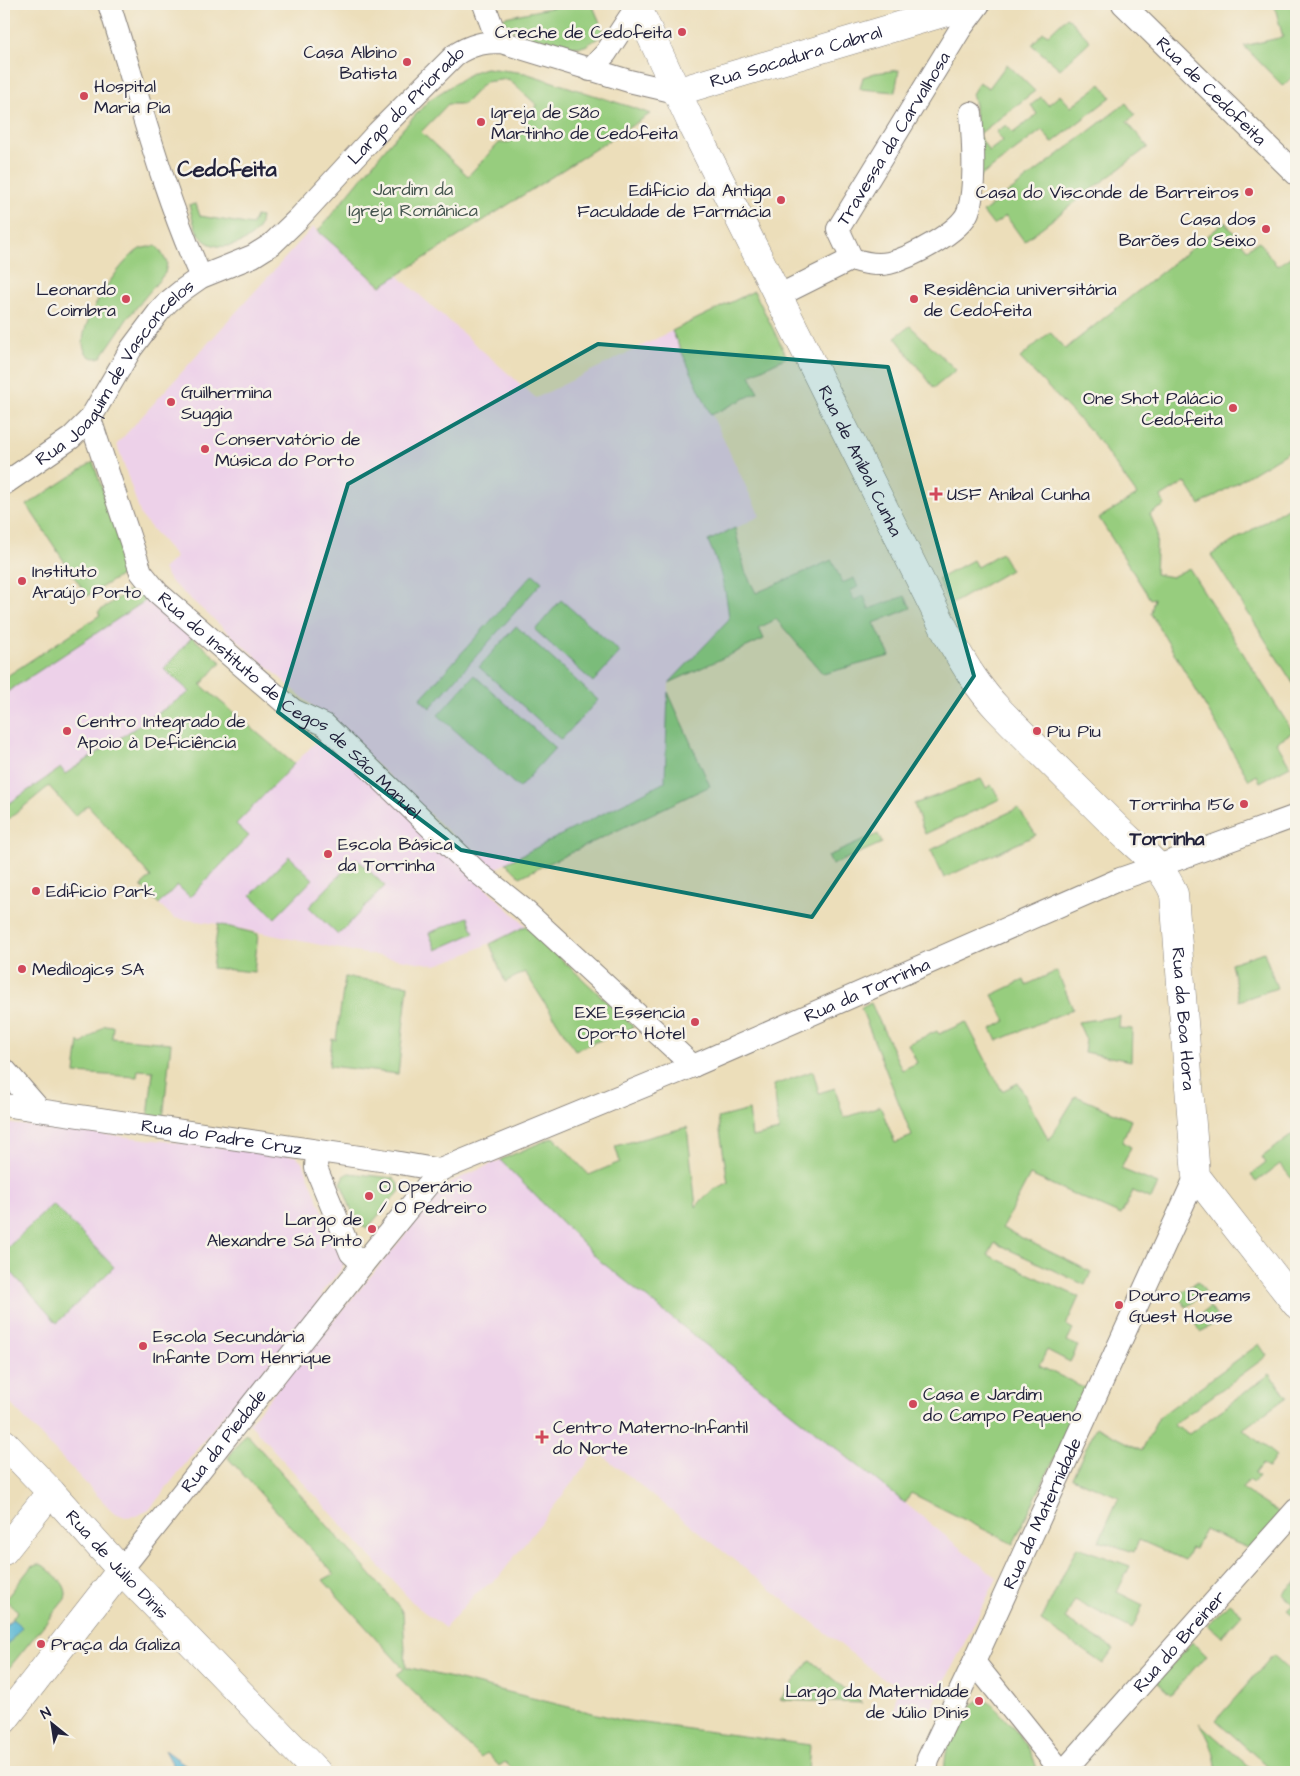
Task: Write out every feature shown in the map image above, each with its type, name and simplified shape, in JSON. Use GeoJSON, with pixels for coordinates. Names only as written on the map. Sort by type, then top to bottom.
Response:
{"type":"FeatureCollection","features":[{"type":"Feature","properties":{"kind":"street"},"geometry":{"type":"LineString","coordinates":[[109,4],[171,200],[185,241],[201,277]]}},
{"type":"Feature","properties":{"kind":"street"},"geometry":{"type":"LineString","coordinates":[[484,4],[492,26],[501,42]]}},
{"type":"Feature","properties":{"kind":"street","name":"Rua Sacadura Cabral"},"geometry":{"type":"LineString","coordinates":[[676,92],[974,4]]}},
{"type":"Feature","properties":{"kind":"street","name":"Travessa da Carvalhosa"},"geometry":{"type":"LineString","coordinates":[[852,259],[838,229],[961,28],[978,4]]}},
{"type":"Feature","properties":{"kind":"street","name":"Rua de Cedofeita"},"geometry":{"type":"LineString","coordinates":[[1124,4],[1296,174]]}},
{"type":"Feature","properties":{"kind":"street","name":"Rua de Cedofeita"},"geometry":{"type":"LineString","coordinates":[[1144,4],[1149,28]]}},
{"type":"Feature","properties":{"kind":"street"},"geometry":{"type":"LineString","coordinates":[[590,70],[606,53],[636,5]]}},
{"type":"Feature","properties":{"kind":"street","name":"Rua de Aníbal Cunha"},"geometry":{"type":"LineString","coordinates":[[636,5],[676,92],[949,638],[971,676],[1004,716],[1158,866]]}},
{"type":"Feature","properties":{"kind":"street","name":"Largo do Priorado"},"geometry":{"type":"LineString","coordinates":[[201,277],[252,256],[272,244],[298,219],[378,132],[455,55],[471,46],[484,42],[501,42],[590,70],[676,92]]}},
{"type":"Feature","properties":{"kind":"street"},"geometry":{"type":"LineString","coordinates":[[778,296],[852,259],[868,264],[888,263],[897,260],[924,248],[962,222],[969,207],[972,183],[973,140],[971,113]]}},
{"type":"Feature","properties":{"kind":"street","name":"Rua Joaquim de Vasconcelos"},"geometry":{"type":"LineString","coordinates":[[4,484],[71,438],[90,419],[144,330],[168,302],[201,277]]}},
{"type":"Feature","properties":{"kind":"street","name":"Rua do Instituto de Cegos de São Manuel"},"geometry":{"type":"LineString","coordinates":[[90,419],[140,572],[158,593],[293,710],[325,725],[477,872],[522,908],[693,1066]]}},
{"type":"Feature","properties":{"kind":"street","name":"Rua da Torrinha"},"geometry":{"type":"LineString","coordinates":[[440,1170],[693,1066],[1112,882],[1296,816]]}},
{"type":"Feature","properties":{"kind":"street","name":"Rua da Boa Hora"},"geometry":{"type":"LineString","coordinates":[[1158,866],[1168,880],[1174,894],[1196,1176]]}},
{"type":"Feature","properties":{"kind":"street"},"geometry":{"type":"LineString","coordinates":[[4,1069],[40,1110]]}},
{"type":"Feature","properties":{"kind":"street","name":"Rua do Padre Cruz"},"geometry":{"type":"LineString","coordinates":[[4,1105],[440,1170]]}},
{"type":"Feature","properties":{"kind":"street"},"geometry":{"type":"LineString","coordinates":[[317,1151],[316,1168],[351,1253],[364,1264]]}},
{"type":"Feature","properties":{"kind":"street","name":"Rua da Piedade"},"geometry":{"type":"LineString","coordinates":[[121,1570],[440,1170]]}},
{"type":"Feature","properties":{"kind":"street"},"geometry":{"type":"LineString","coordinates":[[1196,1176],[1296,1304]]}},
{"type":"Feature","properties":{"kind":"street","name":"Rua da Maternidade"},"geometry":{"type":"LineString","coordinates":[[974,1662],[1196,1176]]}},
{"type":"Feature","properties":{"kind":"street","name":"Rua de Júlio Dinis"},"geometry":{"type":"LineString","coordinates":[[4,1442],[121,1570],[317,1772]]}},
{"type":"Feature","properties":{"kind":"street"},"geometry":{"type":"LineString","coordinates":[[4,1551],[51,1492]]}},
{"type":"Feature","properties":{"kind":"street","name":"Rua do Breiner"},"geometry":{"type":"LineString","coordinates":[[1063,1772],[1296,1510]]}},
{"type":"Feature","properties":{"kind":"street"},"geometry":{"type":"LineString","coordinates":[[4,1720],[121,1570]]}},
{"type":"Feature","properties":{"kind":"street"},"geometry":{"type":"LineString","coordinates":[[926,1772],[928,1759],[974,1662],[1063,1772]]}},
{"type":"Feature","properties":{"kind":"highlighted area"},"geometry":{"type":"Polygon","coordinates":[[[598,344],[888,367],[974,676],[812,917],[461,850],[278,712],[348,484],[598,344]]]}},
{"type":"Feature","properties":{"kind":"shaded area"},"geometry":{"type":"Polygon","coordinates":[[[313,227],[380,286],[397,275],[536,398],[672,331],[760,516],[708,542],[722,574],[730,620],[669,684],[665,782],[491,871],[327,719],[170,581],[163,569],[176,557],[141,516],[117,444],[313,227]]]}},
{"type":"Feature","properties":{"kind":"shaded area","name":"Centro Integrado de Apoio à Deficiência"},"geometry":{"type":"Polygon","coordinates":[[[148,599],[192,637],[201,685],[65,774],[60,768],[4,807],[4,694],[148,599]]]}},
{"type":"Feature","properties":{"kind":"shaded area","name":"Escola Básica da Torrinha"},"geometry":{"type":"Polygon","coordinates":[[[324,734],[526,926],[462,956],[436,965],[355,952],[218,924],[174,918],[159,904],[324,734]]]}},
{"type":"Feature","properties":{"kind":"shaded area","name":"Escola Secundária Infante Dom Henrique"},"geometry":{"type":"Polygon","coordinates":[[[4,1123],[296,1156],[303,1163],[344,1263],[340,1271],[321,1293],[323,1296],[229,1414],[226,1412],[149,1510],[136,1516],[125,1517],[113,1512],[4,1397],[4,1123]]]}},
{"type":"Feature","properties":{"kind":"shaded area","name":"Centro Materno-Infantil do Norte"},"geometry":{"type":"Polygon","coordinates":[[[500,1160],[599,1260],[997,1578],[930,1711],[925,1716],[895,1711],[896,1683],[885,1680],[597,1451],[498,1578],[475,1594],[445,1628],[415,1605],[249,1423],[442,1190],[453,1181],[500,1160]]]}},
{"type":"Feature","properties":{"kind":"green space"},"geometry":{"type":"Polygon","coordinates":[[[569,4],[592,4],[605,34],[585,46],[566,48],[513,31],[502,19],[505,17],[569,4]]]}},
{"type":"Feature","properties":{"kind":"green space"},"geometry":{"type":"Polygon","coordinates":[[[1274,4],[1296,4],[1296,73],[1283,86],[1244,46],[1283,37],[1274,4]]]}},
{"type":"Feature","properties":{"kind":"green space"},"geometry":{"type":"Polygon","coordinates":[[[1067,17],[1090,41],[1060,69],[1032,45],[1043,32],[1048,35],[1067,17]]]}},
{"type":"Feature","properties":{"kind":"green space"},"geometry":{"type":"Polygon","coordinates":[[[1007,64],[1035,91],[978,135],[989,151],[1003,141],[996,132],[1006,125],[1013,133],[1037,114],[1031,105],[1041,97],[1048,105],[1060,95],[1071,107],[1101,84],[1111,97],[1052,143],[1042,130],[977,179],[975,105],[972,94],[979,82],[989,88],[1007,64]]]}},
{"type":"Feature","properties":{"kind":"green space","name":"Jardim da Igreja Românica"},"geometry":{"type":"Polygon","coordinates":[[[486,68],[525,73],[650,114],[381,286],[318,231],[390,143],[429,100],[473,72],[486,68]],[[508,79],[485,82],[464,104],[448,104],[421,132],[468,176],[499,143],[510,142],[527,126],[523,123],[537,105],[508,79]]]}},
{"type":"Feature","properties":{"kind":"green space"},"geometry":{"type":"Polygon","coordinates":[[[899,70],[895,92],[860,89],[863,77],[875,73],[899,70]]]}},
{"type":"Feature","properties":{"kind":"green space"},"geometry":{"type":"Polygon","coordinates":[[[1126,103],[1135,115],[1127,122],[1148,147],[1024,241],[1006,216],[993,225],[983,212],[1126,103]]]}},
{"type":"Feature","properties":{"kind":"green space"},"geometry":{"type":"Polygon","coordinates":[[[196,204],[200,216],[252,225],[256,216],[261,217],[258,229],[253,235],[239,243],[231,246],[215,246],[202,238],[197,231],[189,205],[196,204]]]}},
{"type":"Feature","properties":{"kind":"green space"},"geometry":{"type":"Polygon","coordinates":[[[1225,222],[1247,249],[1259,241],[1277,266],[1296,253],[1296,447],[1200,505],[1185,482],[1161,497],[1165,505],[1150,514],[1157,531],[1155,574],[1172,577],[1189,568],[1293,732],[1276,742],[1290,766],[1260,782],[1257,775],[1249,780],[1151,614],[1154,598],[1150,599],[1099,518],[1137,495],[1094,435],[1020,358],[1050,332],[1065,349],[1225,222]]]}},
{"type":"Feature","properties":{"kind":"green space"},"geometry":{"type":"Polygon","coordinates":[[[156,246],[167,263],[165,273],[127,319],[101,357],[90,357],[85,351],[83,341],[86,327],[100,296],[121,266],[131,256],[140,249],[156,246]]]}},
{"type":"Feature","properties":{"kind":"green space"},"geometry":{"type":"Polygon","coordinates":[[[754,291],[787,357],[750,375],[758,392],[711,415],[672,331],[754,291]]]}},
{"type":"Feature","properties":{"kind":"green space"},"geometry":{"type":"Polygon","coordinates":[[[910,326],[956,370],[934,388],[895,337],[910,326]]]}},
{"type":"Feature","properties":{"kind":"green space"},"geometry":{"type":"Polygon","coordinates":[[[93,462],[128,571],[87,596],[27,505],[93,462]]]}},
{"type":"Feature","properties":{"kind":"green space"},"geometry":{"type":"Polygon","coordinates":[[[1292,505],[1296,511],[1296,688],[1211,555],[1292,505]]]}},
{"type":"Feature","properties":{"kind":"green space"},"geometry":{"type":"Polygon","coordinates":[[[735,528],[745,571],[756,593],[832,560],[842,583],[854,578],[858,587],[850,591],[854,600],[864,596],[869,609],[905,596],[911,608],[874,623],[890,656],[823,674],[776,619],[759,628],[764,639],[669,683],[729,620],[722,580],[708,541],[735,528]]]}},
{"type":"Feature","properties":{"kind":"green space"},"geometry":{"type":"Polygon","coordinates":[[[1001,553],[1011,570],[950,605],[938,579],[973,560],[977,567],[1001,553]]]}},
{"type":"Feature","properties":{"kind":"green space"},"geometry":{"type":"Polygon","coordinates":[[[533,574],[542,582],[430,708],[420,699],[533,574]]]}},
{"type":"Feature","properties":{"kind":"green space"},"geometry":{"type":"Polygon","coordinates":[[[134,587],[148,599],[4,694],[4,678],[100,615],[98,612],[134,587]]]}},
{"type":"Feature","properties":{"kind":"green space"},"geometry":{"type":"Polygon","coordinates":[[[561,600],[620,652],[593,682],[535,630],[561,600]]]}},
{"type":"Feature","properties":{"kind":"green space"},"geometry":{"type":"Polygon","coordinates":[[[516,626],[598,700],[561,740],[479,667],[516,626]]]}},
{"type":"Feature","properties":{"kind":"green space"},"geometry":{"type":"Polygon","coordinates":[[[192,637],[221,662],[201,685],[294,764],[236,824],[249,836],[190,897],[177,885],[159,904],[141,886],[151,877],[88,805],[75,816],[49,786],[4,823],[4,807],[61,768],[65,774],[190,692],[164,669],[192,637]]]}},
{"type":"Feature","properties":{"kind":"green space"},"geometry":{"type":"Polygon","coordinates":[[[474,675],[555,748],[519,788],[438,715],[474,675]]]}},
{"type":"Feature","properties":{"kind":"green space"},"geometry":{"type":"Polygon","coordinates":[[[668,692],[710,786],[520,877],[506,863],[665,782],[668,692]]]}},
{"type":"Feature","properties":{"kind":"green space"},"geometry":{"type":"Polygon","coordinates":[[[981,779],[986,788],[991,785],[1000,799],[925,834],[914,804],[981,779]]]}},
{"type":"Feature","properties":{"kind":"green space"},"geometry":{"type":"Polygon","coordinates":[[[1018,808],[1036,835],[944,878],[931,850],[1018,808]]]}},
{"type":"Feature","properties":{"kind":"green space"},"geometry":{"type":"Polygon","coordinates":[[[878,834],[882,843],[832,865],[828,856],[878,834]]]}},
{"type":"Feature","properties":{"kind":"green space"},"geometry":{"type":"Polygon","coordinates":[[[289,856],[313,879],[275,918],[251,895],[289,856]]]}},
{"type":"Feature","properties":{"kind":"green space"},"geometry":{"type":"Polygon","coordinates":[[[356,858],[385,886],[338,935],[309,907],[356,858]]]}},
{"type":"Feature","properties":{"kind":"green space"},"geometry":{"type":"Polygon","coordinates":[[[468,917],[474,933],[436,950],[429,933],[468,917]]]}},
{"type":"Feature","properties":{"kind":"green space"},"geometry":{"type":"Polygon","coordinates":[[[218,924],[258,934],[254,972],[212,968],[218,924]]]}},
{"type":"Feature","properties":{"kind":"green space"},"geometry":{"type":"Polygon","coordinates":[[[526,926],[634,1027],[575,1050],[525,972],[505,982],[490,944],[526,926]]]}},
{"type":"Feature","properties":{"kind":"green space"},"geometry":{"type":"Polygon","coordinates":[[[1264,952],[1277,988],[1239,1001],[1231,963],[1264,952]]]}},
{"type":"Feature","properties":{"kind":"green space"},"geometry":{"type":"Polygon","coordinates":[[[1057,971],[1073,1009],[997,1041],[991,1029],[1006,1021],[992,995],[1024,980],[1026,985],[1057,971]]]}},
{"type":"Feature","properties":{"kind":"green space"},"geometry":{"type":"Polygon","coordinates":[[[345,977],[408,985],[398,1074],[329,1066],[332,1039],[336,1040],[345,977]]]}},
{"type":"Feature","properties":{"kind":"green space"},"geometry":{"type":"Polygon","coordinates":[[[871,1003],[902,1070],[917,1063],[908,1044],[937,1031],[939,1034],[966,1022],[1002,1091],[1018,1083],[1049,1140],[1076,1096],[1131,1120],[1122,1142],[1131,1147],[1121,1169],[1158,1184],[1151,1199],[1133,1191],[1121,1215],[1030,1175],[1002,1228],[1091,1272],[1085,1285],[995,1243],[988,1255],[1079,1297],[1066,1325],[1073,1329],[1067,1341],[1078,1346],[1070,1362],[1047,1350],[1039,1366],[1088,1389],[1013,1544],[911,1493],[905,1503],[599,1260],[500,1160],[554,1137],[589,1175],[620,1162],[615,1146],[687,1127],[696,1207],[710,1192],[728,1183],[718,1118],[749,1110],[752,1137],[779,1131],[774,1085],[813,1071],[819,1093],[835,1088],[844,1118],[880,1106],[895,1143],[912,1136],[861,1008],[871,1003]]]}},
{"type":"Feature","properties":{"kind":"green space"},"geometry":{"type":"Polygon","coordinates":[[[1120,1016],[1119,1028],[1132,1029],[1131,1061],[1084,1052],[1086,1040],[1078,1022],[1120,1016]]]}},
{"type":"Feature","properties":{"kind":"green space"},"geometry":{"type":"Polygon","coordinates":[[[105,1025],[113,1026],[112,1038],[171,1043],[163,1119],[148,1118],[153,1071],[138,1070],[137,1077],[75,1073],[79,1041],[82,1044],[105,1025]]]}},
{"type":"Feature","properties":{"kind":"green space"},"geometry":{"type":"Polygon","coordinates":[[[1296,1132],[1296,1184],[1280,1164],[1256,1182],[1251,1175],[1266,1163],[1262,1157],[1296,1132]]]}},
{"type":"Feature","properties":{"kind":"green space"},"geometry":{"type":"Polygon","coordinates":[[[349,1173],[393,1178],[399,1185],[400,1191],[366,1228],[357,1224],[341,1183],[345,1175],[349,1173]]]}},
{"type":"Feature","properties":{"kind":"green space"},"geometry":{"type":"Polygon","coordinates":[[[53,1204],[114,1267],[57,1323],[4,1264],[4,1251],[53,1204]]]}},
{"type":"Feature","properties":{"kind":"green space"},"geometry":{"type":"Polygon","coordinates":[[[1198,1281],[1206,1293],[1186,1307],[1177,1295],[1198,1281]]]}},
{"type":"Feature","properties":{"kind":"green space"},"geometry":{"type":"Polygon","coordinates":[[[1210,1307],[1219,1320],[1201,1332],[1192,1320],[1210,1307]]]}},
{"type":"Feature","properties":{"kind":"green space"},"geometry":{"type":"Polygon","coordinates":[[[1259,1344],[1267,1356],[1173,1425],[1189,1434],[1270,1374],[1287,1397],[1243,1429],[1276,1456],[1268,1468],[1262,1464],[1254,1474],[1258,1477],[1253,1483],[1248,1480],[1242,1489],[1282,1515],[1251,1549],[1204,1530],[1195,1549],[1191,1548],[1185,1560],[1139,1540],[1134,1552],[1099,1541],[1119,1497],[1072,1478],[1096,1427],[1142,1450],[1159,1417],[1259,1344]]]}},
{"type":"Feature","properties":{"kind":"green space"},"geometry":{"type":"Polygon","coordinates":[[[246,1433],[400,1608],[403,1614],[406,1668],[621,1720],[810,1745],[808,1772],[515,1772],[505,1762],[499,1766],[487,1753],[481,1758],[396,1675],[404,1669],[323,1580],[334,1574],[228,1458],[246,1433]]]}},
{"type":"Feature","properties":{"kind":"green space"},"geometry":{"type":"Polygon","coordinates":[[[1077,1547],[1130,1566],[1117,1592],[1143,1605],[1132,1629],[1075,1600],[1065,1619],[1114,1649],[1103,1664],[1041,1621],[1077,1547]]]}},
{"type":"Feature","properties":{"kind":"green space"},"geometry":{"type":"Polygon","coordinates":[[[40,1564],[63,1585],[66,1594],[65,1599],[4,1674],[4,1629],[18,1611],[5,1600],[31,1567],[40,1564]]]}},
{"type":"Feature","properties":{"kind":"green space"},"geometry":{"type":"Polygon","coordinates":[[[1296,1582],[1296,1618],[1287,1610],[1293,1605],[1283,1594],[1296,1582]]]}},
{"type":"Feature","properties":{"kind":"green space"},"geometry":{"type":"Polygon","coordinates":[[[1229,1603],[1242,1614],[1222,1637],[1208,1625],[1229,1603]]]}},
{"type":"Feature","properties":{"kind":"green space"},"geometry":{"type":"Polygon","coordinates":[[[1192,1642],[1206,1655],[1171,1695],[1157,1682],[1192,1642]]]}},
{"type":"Feature","properties":{"kind":"green space"},"geometry":{"type":"Polygon","coordinates":[[[1273,1655],[1296,1676],[1296,1772],[1259,1772],[1267,1766],[1216,1720],[1273,1655]]]}},
{"type":"Feature","properties":{"kind":"green space"},"geometry":{"type":"Polygon","coordinates":[[[810,1660],[862,1703],[780,1700],[810,1660]]]}},
{"type":"Feature","properties":{"kind":"green space"},"geometry":{"type":"Polygon","coordinates":[[[978,1701],[986,1701],[993,1705],[1013,1728],[1031,1753],[1037,1772],[944,1772],[948,1743],[964,1715],[978,1701]]]}},
{"type":"Feature","properties":{"kind":"green space"},"geometry":{"type":"Polygon","coordinates":[[[1199,1723],[1255,1772],[1217,1772],[1211,1746],[1199,1723]]]}},
{"type":"Feature","properties":{"kind":"water"},"geometry":{"type":"Polygon","coordinates":[[[12,1619],[22,1627],[4,1649],[4,1629],[12,1619]]]}},
{"type":"Feature","properties":{"kind":"water"},"geometry":{"type":"Polygon","coordinates":[[[165,1750],[196,1772],[176,1771],[165,1750]]]}},
{"type":"Feature","properties":{"kind":"place","name":"Creche de Cedofeita"},"geometry":{"type":"Point","coordinates":[682,32]}},
{"type":"Feature","properties":{"kind":"place","name":"Casa Albino Batista"},"geometry":{"type":"Point","coordinates":[407,62]}},
{"type":"Feature","properties":{"kind":"place","name":"Hospital Maria Pia"},"geometry":{"type":"Point","coordinates":[84,96]}},
{"type":"Feature","properties":{"kind":"place","name":"Igreja de São Martinho de Cedofeita"},"geometry":{"type":"Point","coordinates":[481,122]}},
{"type":"Feature","properties":{"kind":"place","name":"Casa do Visconde de Barreiros"},"geometry":{"type":"Point","coordinates":[1249,192]}},
{"type":"Feature","properties":{"kind":"place","name":"Edifício da Antiga Faculdade de Farmácia"},"geometry":{"type":"Point","coordinates":[781,200]}},
{"type":"Feature","properties":{"kind":"place","name":"Casa dos Barões do Seixo"},"geometry":{"type":"Point","coordinates":[1266,229]}},
{"type":"Feature","properties":{"kind":"place","name":"Leonardo Coimbra"},"geometry":{"type":"Point","coordinates":[126,299]}},
{"type":"Feature","properties":{"kind":"place","name":"Residência universitária de Cedofeita"},"geometry":{"type":"Point","coordinates":[914,299]}},
{"type":"Feature","properties":{"kind":"place","name":"Guilhermina Suggia"},"geometry":{"type":"Point","coordinates":[171,402]}},
{"type":"Feature","properties":{"kind":"place","name":"One Shot Palácio Cedofeita"},"geometry":{"type":"Point","coordinates":[1233,408]}},
{"type":"Feature","properties":{"kind":"place","name":"Conservatório de Música do Porto"},"geometry":{"type":"Point","coordinates":[205,449]}},
{"type":"Feature","properties":{"kind":"place","name":"USF Aníbal Cunha"},"geometry":{"type":"Point","coordinates":[936,494]}},
{"type":"Feature","properties":{"kind":"place","name":"Instituto Araújo Porto"},"geometry":{"type":"Point","coordinates":[22,581]}},
{"type":"Feature","properties":{"kind":"place","name":"Centro Integrado de Apoio à Deficiência"},"geometry":{"type":"Point","coordinates":[67,731]}},
{"type":"Feature","properties":{"kind":"place","name":"Piu Piu"},"geometry":{"type":"Point","coordinates":[1037,731]}},
{"type":"Feature","properties":{"kind":"place","name":"Torrinha 156"},"geometry":{"type":"Point","coordinates":[1244,804]}},
{"type":"Feature","properties":{"kind":"place","name":"Escola Básica da Torrinha"},"geometry":{"type":"Point","coordinates":[328,854]}},
{"type":"Feature","properties":{"kind":"place","name":"Edificio Park"},"geometry":{"type":"Point","coordinates":[36,891]}},
{"type":"Feature","properties":{"kind":"place","name":"Medilogics SA"},"geometry":{"type":"Point","coordinates":[22,969]}},
{"type":"Feature","properties":{"kind":"place","name":"EXE Essencia Oporto Hotel"},"geometry":{"type":"Point","coordinates":[695,1022]}},
{"type":"Feature","properties":{"kind":"place","name":"O Operário / O Pedreiro"},"geometry":{"type":"Point","coordinates":[369,1196]}},
{"type":"Feature","properties":{"kind":"place","name":"Largo de Alexandre Sá Pinto"},"geometry":{"type":"Point","coordinates":[372,1229]}},
{"type":"Feature","properties":{"kind":"place","name":"Douro Dreams Guest House"},"geometry":{"type":"Point","coordinates":[1119,1305]}},
{"type":"Feature","properties":{"kind":"place","name":"Escola Secundária Infante Dom Henrique"},"geometry":{"type":"Point","coordinates":[143,1346]}},
{"type":"Feature","properties":{"kind":"place","name":"Casa e Jardim do Campo Pequeno"},"geometry":{"type":"Point","coordinates":[913,1404]}},
{"type":"Feature","properties":{"kind":"place","name":"Centro Materno-Infantil do Norte"},"geometry":{"type":"Point","coordinates":[542,1437]}},
{"type":"Feature","properties":{"kind":"place","name":"Praça da Galiza"},"geometry":{"type":"Point","coordinates":[41,1644]}},
{"type":"Feature","properties":{"kind":"place","name":"Largo da Maternidade de Júlio Dinis"},"geometry":{"type":"Point","coordinates":[979,1701]}},
{"type":"Feature","properties":{"kind":"district","name":"Cedofeita"},"geometry":{"type":"Point","coordinates":[227,168]}},
{"type":"Feature","properties":{"kind":"district","name":"Torrinha"},"geometry":{"type":"Point","coordinates":[1167,838]}}]}
